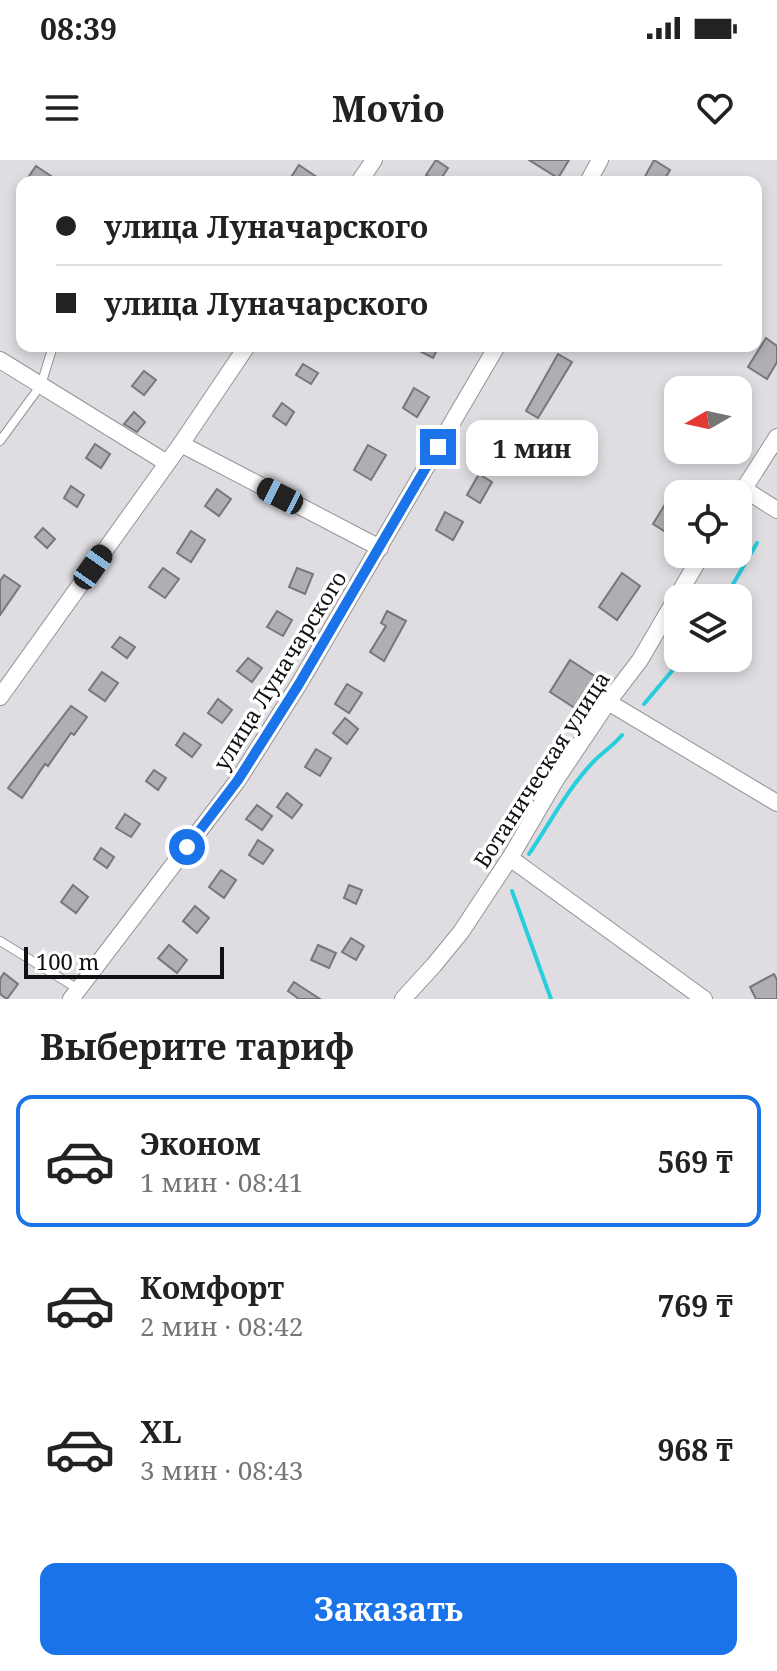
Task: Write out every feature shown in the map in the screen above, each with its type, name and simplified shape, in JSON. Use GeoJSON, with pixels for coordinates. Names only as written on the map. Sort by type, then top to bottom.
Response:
{"type":"FeatureCollection","features":[{"type":"Feature","properties":{"kind":"street"},"geometry":{"type":"LineString","coordinates":[[0,697],[243,352]]}},
{"type":"Feature","properties":{"kind":"street","name":"улица Луначарского"},"geometry":{"type":"LineString","coordinates":[[75,994],[238,780],[299,684],[494,352]]}},
{"type":"Feature","properties":{"kind":"street"},"geometry":{"type":"LineString","coordinates":[[0,360],[167,463]]}},
{"type":"Feature","properties":{"kind":"street"},"geometry":{"type":"LineString","coordinates":[[750,480],[777,437]]}},
{"type":"Feature","properties":{"kind":"street"},"geometry":{"type":"LineString","coordinates":[[181,444],[380,548]]}},
{"type":"Feature","properties":{"kind":"street"},"geometry":{"type":"LineString","coordinates":[[752,499],[777,510]]}},
{"type":"Feature","properties":{"kind":"street","name":"Ботаническая улица"},"geometry":{"type":"LineString","coordinates":[[403,999],[461,932],[510,858],[555,781],[640,660],[694,568]]}},
{"type":"Feature","properties":{"kind":"street"},"geometry":{"type":"LineString","coordinates":[[608,702],[777,803]]}},
{"type":"Feature","properties":{"kind":"street"},"geometry":{"type":"LineString","coordinates":[[510,858],[704,999]]}},
{"type":"Feature","properties":{"kind":"lane"},"geometry":{"type":"LineString","coordinates":[[0,441],[41,385],[51,352]]}},
{"type":"Feature","properties":{"kind":"lane"},"geometry":{"type":"LineString","coordinates":[[0,941],[75,994]]}},
{"type":"Feature","properties":{"kind":"building"},"geometry":{"type":"Polygon","coordinates":[[[436,160],[448,168],[443,176],[426,175],[436,160]]]}},
{"type":"Feature","properties":{"kind":"building"},"geometry":{"type":"Polygon","coordinates":[[[529,160],[569,160],[559,176],[529,160]]]}},
{"type":"Feature","properties":{"kind":"building"},"geometry":{"type":"Polygon","coordinates":[[[654,160],[670,170],[666,176],[645,176],[654,160]]]}},
{"type":"Feature","properties":{"kind":"building"},"geometry":{"type":"Polygon","coordinates":[[[299,165],[315,176],[292,176],[299,165]]]}},
{"type":"Feature","properties":{"kind":"building"},"geometry":{"type":"Polygon","coordinates":[[[36,166],[51,176],[29,176],[36,166]]]}},
{"type":"Feature","properties":{"kind":"building"},"geometry":{"type":"Polygon","coordinates":[[[766,338],[777,346],[777,362],[767,379],[748,367],[757,352],[762,352],[766,338]]]}},
{"type":"Feature","properties":{"kind":"building"},"geometry":{"type":"Polygon","coordinates":[[[422,352],[436,352],[433,358],[422,352]]]}},
{"type":"Feature","properties":{"kind":"building"},"geometry":{"type":"Polygon","coordinates":[[[558,354],[572,362],[538,418],[526,411],[558,354]]]}},
{"type":"Feature","properties":{"kind":"building"},"geometry":{"type":"Polygon","coordinates":[[[303,364],[318,373],[311,384],[296,375],[303,364]]]}},
{"type":"Feature","properties":{"kind":"building"},"geometry":{"type":"Polygon","coordinates":[[[144,371],[156,380],[144,395],[132,386],[144,371]]]}},
{"type":"Feature","properties":{"kind":"building"},"geometry":{"type":"Polygon","coordinates":[[[414,388],[429,397],[417,417],[403,408],[414,388]]]}},
{"type":"Feature","properties":{"kind":"building"},"geometry":{"type":"Polygon","coordinates":[[[282,403],[294,412],[286,425],[273,416],[282,403]]]}},
{"type":"Feature","properties":{"kind":"building"},"geometry":{"type":"Polygon","coordinates":[[[134,412],[145,422],[137,432],[124,424],[134,412]]]}},
{"type":"Feature","properties":{"kind":"building"},"geometry":{"type":"Polygon","coordinates":[[[503,438],[517,447],[503,467],[489,458],[503,438]]]}},
{"type":"Feature","properties":{"kind":"building"},"geometry":{"type":"Polygon","coordinates":[[[95,444],[110,454],[101,468],[86,458],[95,444]]]}},
{"type":"Feature","properties":{"kind":"building"},"geometry":{"type":"Polygon","coordinates":[[[368,445],[386,455],[371,480],[354,470],[368,445]]]}},
{"type":"Feature","properties":{"kind":"building"},"geometry":{"type":"Polygon","coordinates":[[[479,474],[492,482],[480,503],[467,495],[479,474]]]}},
{"type":"Feature","properties":{"kind":"building"},"geometry":{"type":"Polygon","coordinates":[[[71,486],[84,495],[77,507],[64,498],[71,486]]]}},
{"type":"Feature","properties":{"kind":"building"},"geometry":{"type":"Polygon","coordinates":[[[217,489],[231,499],[219,516],[205,506],[217,489]]]}},
{"type":"Feature","properties":{"kind":"building"},"geometry":{"type":"Polygon","coordinates":[[[664,506],[664,531],[653,524],[664,506]]]}},
{"type":"Feature","properties":{"kind":"building"},"geometry":{"type":"Polygon","coordinates":[[[445,512],[463,522],[453,540],[436,530],[445,512]]]}},
{"type":"Feature","properties":{"kind":"building"},"geometry":{"type":"Polygon","coordinates":[[[43,528],[55,539],[47,548],[35,537],[43,528]]]}},
{"type":"Feature","properties":{"kind":"building"},"geometry":{"type":"Polygon","coordinates":[[[191,531],[205,540],[191,562],[177,553],[191,531]]]}},
{"type":"Feature","properties":{"kind":"building"},"geometry":{"type":"Polygon","coordinates":[[[163,568],[179,579],[165,598],[149,587],[163,568]]]}},
{"type":"Feature","properties":{"kind":"building"},"geometry":{"type":"Polygon","coordinates":[[[297,568],[313,574],[305,594],[289,587],[297,568]]]}},
{"type":"Feature","properties":{"kind":"building"},"geometry":{"type":"Polygon","coordinates":[[[622,573],[640,586],[617,620],[599,607],[622,573]]]}},
{"type":"Feature","properties":{"kind":"building"},"geometry":{"type":"Polygon","coordinates":[[[4,575],[20,586],[0,615],[0,581],[4,575]]]}},
{"type":"Feature","properties":{"kind":"building"},"geometry":{"type":"Polygon","coordinates":[[[277,611],[292,620],[283,636],[267,627],[277,611]]]}},
{"type":"Feature","properties":{"kind":"building"},"geometry":{"type":"Polygon","coordinates":[[[387,611],[406,621],[384,661],[370,652],[386,626],[381,623],[387,611]]]}},
{"type":"Feature","properties":{"kind":"building"},"geometry":{"type":"Polygon","coordinates":[[[120,637],[135,647],[127,658],[112,647],[120,637]]]}},
{"type":"Feature","properties":{"kind":"building"},"geometry":{"type":"Polygon","coordinates":[[[248,658],[262,668],[252,682],[237,671],[248,658]]]}},
{"type":"Feature","properties":{"kind":"building"},"geometry":{"type":"Polygon","coordinates":[[[570,660],[604,682],[584,714],[550,692],[570,660]]]}},
{"type":"Feature","properties":{"kind":"building"},"geometry":{"type":"Polygon","coordinates":[[[102,672],[118,683],[105,701],[89,690],[102,672]]]}},
{"type":"Feature","properties":{"kind":"building"},"geometry":{"type":"Polygon","coordinates":[[[347,684],[362,693],[349,713],[335,704],[347,684]]]}},
{"type":"Feature","properties":{"kind":"building"},"geometry":{"type":"Polygon","coordinates":[[[218,699],[232,710],[222,723],[208,713],[218,699]]]}},
{"type":"Feature","properties":{"kind":"building"},"geometry":{"type":"Polygon","coordinates":[[[71,706],[87,717],[74,735],[71,733],[48,766],[45,764],[22,798],[8,788],[71,706]]]}},
{"type":"Feature","properties":{"kind":"building"},"geometry":{"type":"Polygon","coordinates":[[[345,718],[358,729],[347,744],[333,733],[345,718]]]}},
{"type":"Feature","properties":{"kind":"building"},"geometry":{"type":"Polygon","coordinates":[[[184,733],[201,745],[192,757],[176,745],[184,733]]]}},
{"type":"Feature","properties":{"kind":"building"},"geometry":{"type":"Polygon","coordinates":[[[316,749],[331,758],[320,776],[305,767],[316,749]]]}},
{"type":"Feature","properties":{"kind":"building"},"geometry":{"type":"Polygon","coordinates":[[[154,770],[166,778],[158,790],[146,781],[154,770]]]}},
{"type":"Feature","properties":{"kind":"building"},"geometry":{"type":"Polygon","coordinates":[[[287,793],[302,805],[292,818],[277,807],[287,793]]]}},
{"type":"Feature","properties":{"kind":"building"},"geometry":{"type":"Polygon","coordinates":[[[257,805],[272,816],[262,830],[246,819],[257,805]]]}},
{"type":"Feature","properties":{"kind":"building"},"geometry":{"type":"Polygon","coordinates":[[[125,814],[140,824],[131,837],[116,828],[125,814]]]}},
{"type":"Feature","properties":{"kind":"building"},"geometry":{"type":"Polygon","coordinates":[[[258,840],[273,850],[263,864],[249,855],[258,840]]]}},
{"type":"Feature","properties":{"kind":"building"},"geometry":{"type":"Polygon","coordinates":[[[101,848],[114,857],[107,868],[94,859],[101,848]]]}},
{"type":"Feature","properties":{"kind":"building"},"geometry":{"type":"Polygon","coordinates":[[[221,870],[236,880],[224,898],[209,887],[221,870]]]}},
{"type":"Feature","properties":{"kind":"building"},"geometry":{"type":"Polygon","coordinates":[[[73,885],[88,897],[76,913],[61,902],[73,885]]]}},
{"type":"Feature","properties":{"kind":"building"},"geometry":{"type":"Polygon","coordinates":[[[349,885],[362,890],[356,904],[344,898],[349,885]]]}},
{"type":"Feature","properties":{"kind":"building"},"geometry":{"type":"Polygon","coordinates":[[[195,906],[209,918],[197,933],[183,921],[195,906]]]}},
{"type":"Feature","properties":{"kind":"building"},"geometry":{"type":"Polygon","coordinates":[[[351,938],[364,946],[356,960],[342,952],[351,938]]]}},
{"type":"Feature","properties":{"kind":"building"},"geometry":{"type":"Polygon","coordinates":[[[169,945],[187,960],[177,973],[158,958],[169,945]]]}},
{"type":"Feature","properties":{"kind":"building"},"geometry":{"type":"Polygon","coordinates":[[[318,945],[336,953],[329,968],[311,960],[318,945]]]}},
{"type":"Feature","properties":{"kind":"building"},"geometry":{"type":"Polygon","coordinates":[[[4,973],[18,984],[7,999],[0,994],[0,979],[4,973]]]}},
{"type":"Feature","properties":{"kind":"building"},"geometry":{"type":"Polygon","coordinates":[[[774,974],[777,999],[756,999],[750,987],[774,974]]]}},
{"type":"Feature","properties":{"kind":"building"},"geometry":{"type":"Polygon","coordinates":[[[294,982],[320,999],[299,999],[288,991],[294,982]]]}},
{"type":"Feature","properties":{"kind":"waterway"},"geometry":{"type":"LineString","coordinates":[[733,584],[757,543]]}},
{"type":"Feature","properties":{"kind":"waterway"},"geometry":{"type":"LineString","coordinates":[[644,704],[671,672]]}},
{"type":"Feature","properties":{"kind":"waterway"},"geometry":{"type":"LineString","coordinates":[[529,854],[576,783],[622,735]]}},
{"type":"Feature","properties":{"kind":"waterway"},"geometry":{"type":"LineString","coordinates":[[512,891],[551,999]]}},
{"type":"Feature","properties":{"kind":"route"},"geometry":{"type":"LineString","coordinates":[[187,847],[238,780],[299,684],[438,447]]}}]}
